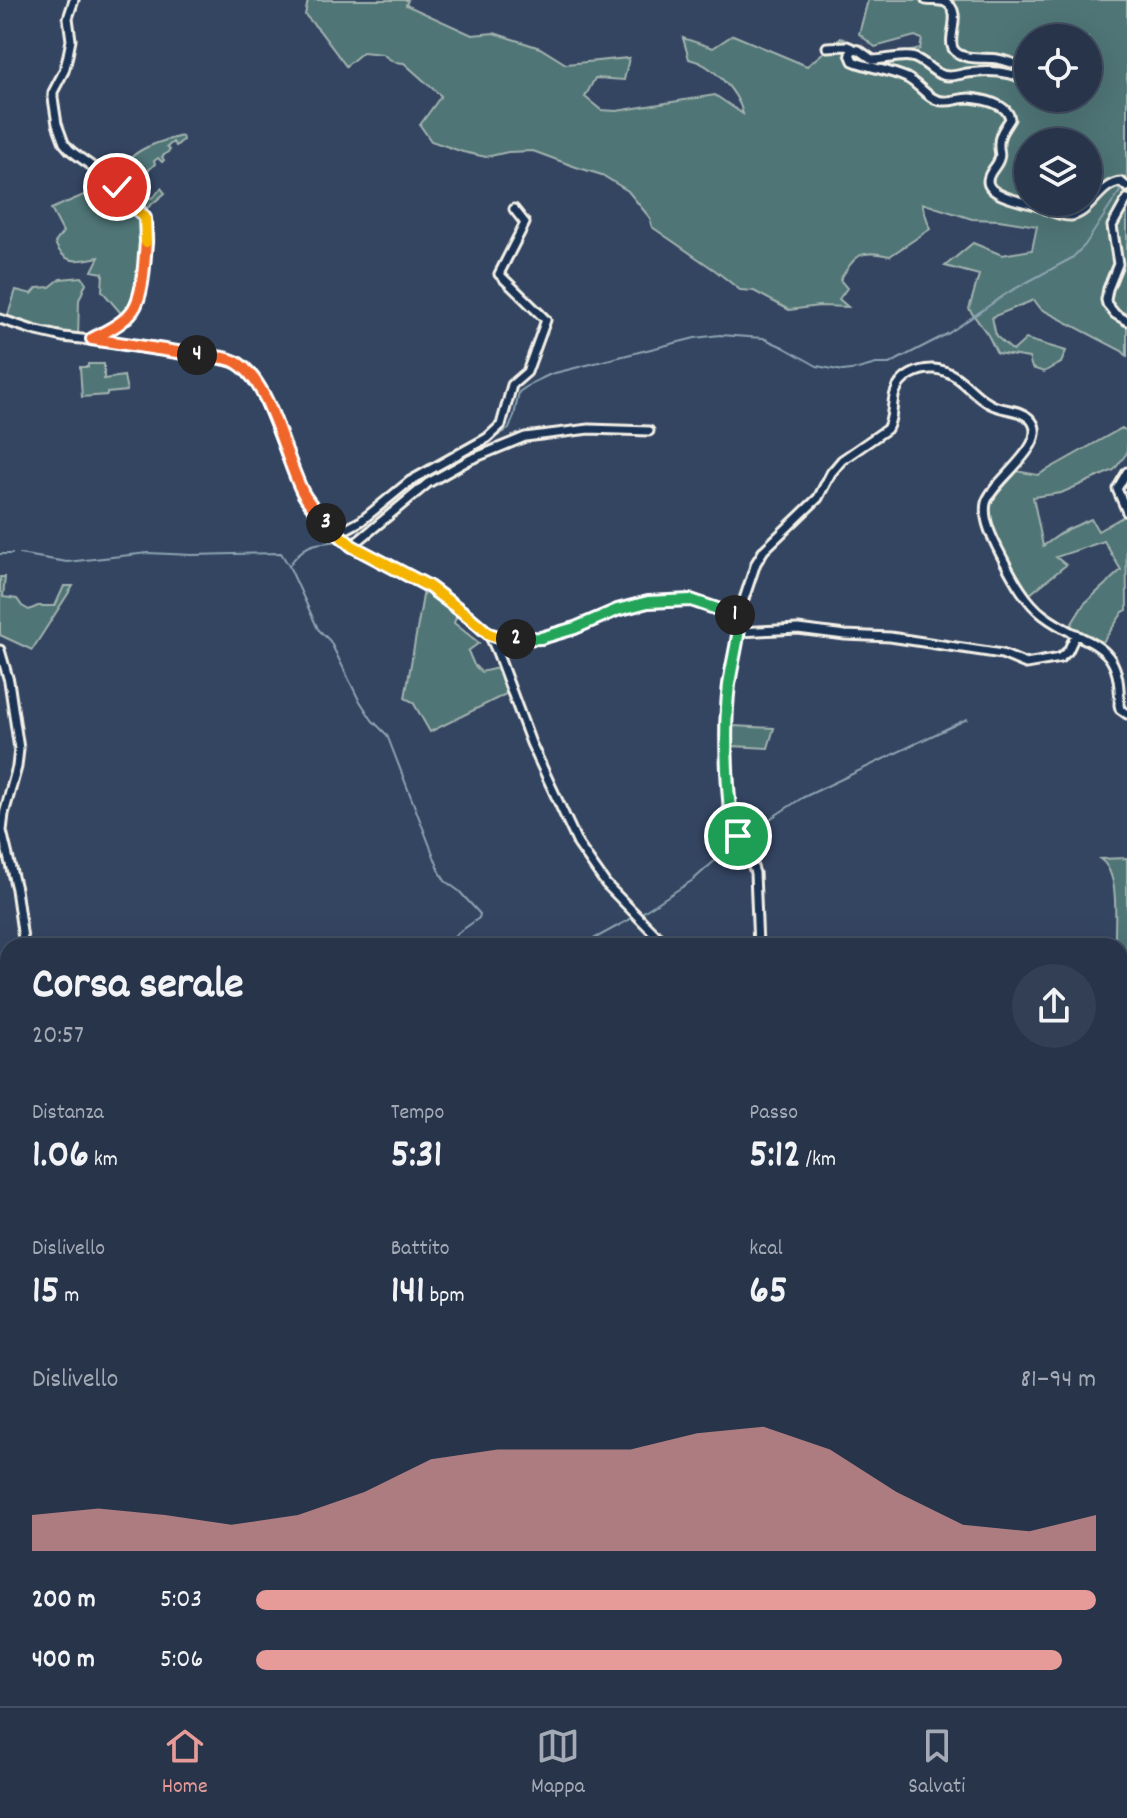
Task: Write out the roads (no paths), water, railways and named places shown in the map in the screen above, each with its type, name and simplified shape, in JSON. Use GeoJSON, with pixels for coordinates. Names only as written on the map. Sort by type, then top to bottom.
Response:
{"type":"FeatureCollection","features":[{"type":"Feature","properties":{"kind":"street"},"geometry":{"type":"LineString","coordinates":[[74,0],[68,18],[71,40],[67,60],[53,92],[57,124],[70,150],[127,196],[143,214],[147,224],[142,281],[135,306],[122,321],[92,339]]}},
{"type":"Feature","properties":{"kind":"street"},"geometry":{"type":"LineString","coordinates":[[926,0],[945,2],[949,6],[956,22],[951,44],[958,54],[999,59],[1014,64]]}},
{"type":"Feature","properties":{"kind":"street"},"geometry":{"type":"LineString","coordinates":[[827,47],[847,46],[873,60],[908,56],[946,76],[973,72],[1014,75]]}},
{"type":"Feature","properties":{"kind":"street"},"geometry":{"type":"LineString","coordinates":[[854,49],[850,54],[853,61],[906,78],[936,100],[968,98],[1008,111],[1010,119],[999,137],[999,161],[988,182],[994,192],[1071,216],[1079,213],[1111,184],[1124,184]]}},
{"type":"Feature","properties":{"kind":"street"},"geometry":{"type":"LineString","coordinates":[[1127,199],[1112,226],[1118,264],[1106,300],[1115,314],[1127,321]]}},
{"type":"Feature","properties":{"kind":"street"},"geometry":{"type":"LineString","coordinates":[[337,534],[361,521],[410,481],[487,438],[501,425],[512,385],[527,372],[546,320],[499,274],[525,223],[514,209]]}},
{"type":"Feature","properties":{"kind":"street"},"geometry":{"type":"LineString","coordinates":[[0,319],[63,337],[240,364],[260,388],[303,494],[337,534],[352,546],[428,586],[489,634],[504,639],[541,638],[617,610],[662,601],[691,600],[740,617]]}},
{"type":"Feature","properties":{"kind":"street"},"geometry":{"type":"LineString","coordinates":[[758,938],[755,873],[748,852],[732,823],[730,810],[726,725],[728,687],[749,581],[764,550],[818,498],[842,460],[887,429],[891,423],[895,392],[911,374],[933,369],[949,372],[987,403],[1018,411],[1034,423],[1034,440],[986,501],[986,517],[1004,561],[1032,606],[1045,617],[1092,642],[1112,660],[1117,672],[1120,709],[1127,714]]}},
{"type":"Feature","properties":{"kind":"street"},"geometry":{"type":"LineString","coordinates":[[352,546],[428,483],[469,460],[525,437],[589,429],[649,431]]}},
{"type":"Feature","properties":{"kind":"street"},"geometry":{"type":"LineString","coordinates":[[1127,472],[1117,489],[1123,494],[1127,512]]}},
{"type":"Feature","properties":{"kind":"street"},"geometry":{"type":"LineString","coordinates":[[739,632],[798,629],[890,637],[1002,654],[1026,664],[1060,658],[1068,651],[1076,634]]}},
{"type":"Feature","properties":{"kind":"street"},"geometry":{"type":"LineString","coordinates":[[489,634],[531,743],[578,844],[606,884],[660,938]]}},
{"type":"Feature","properties":{"kind":"street"},"geometry":{"type":"LineString","coordinates":[[0,650],[9,681],[19,749],[2,831],[16,889],[23,938]]}},
{"type":"Feature","properties":{"kind":"waterway"},"geometry":{"type":"LineString","coordinates":[[352,538],[415,487],[509,429],[519,392],[551,374],[695,338],[720,335],[763,338],[817,366],[843,371],[889,364],[949,333],[1009,292],[1072,258],[1085,245],[1122,188]]}},
{"type":"Feature","properties":{"kind":"waterway"},"geometry":{"type":"LineString","coordinates":[[340,541],[311,546],[289,566],[318,629],[330,641],[358,698],[372,720],[387,735],[440,872],[445,881],[480,914],[454,938]]}},
{"type":"Feature","properties":{"kind":"waterway"},"geometry":{"type":"LineString","coordinates":[[19,554],[67,562],[148,553],[281,553],[289,566]]}},
{"type":"Feature","properties":{"kind":"waterway"},"geometry":{"type":"LineString","coordinates":[[0,554],[12,554]]}},
{"type":"Feature","properties":{"kind":"waterway"},"geometry":{"type":"LineString","coordinates":[[742,837],[802,798],[967,719]]}},
{"type":"Feature","properties":{"kind":"waterway"},"geometry":{"type":"LineString","coordinates":[[640,914],[693,880],[737,841]]}},
{"type":"Feature","properties":{"kind":"waterway"},"geometry":{"type":"LineString","coordinates":[[596,938],[634,917]]}}]}
